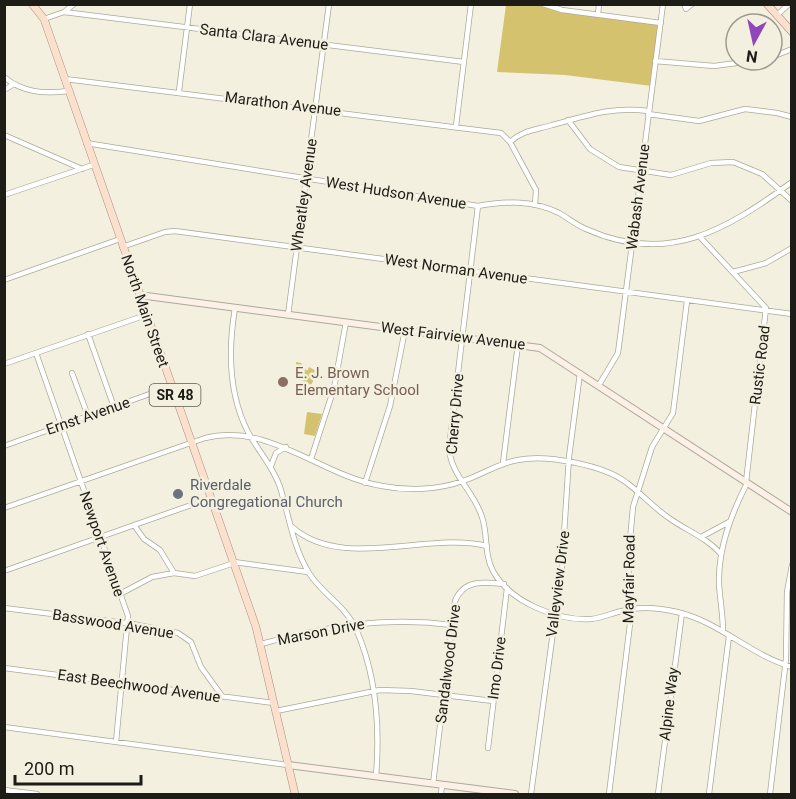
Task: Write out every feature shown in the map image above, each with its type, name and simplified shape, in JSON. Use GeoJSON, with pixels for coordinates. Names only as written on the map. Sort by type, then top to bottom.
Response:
{"type":"FeatureCollection","features":[{"type":"Feature","properties":{"kind":"main road","name":"North Main Street"},"geometry":{"type":"LineString","coordinates":[[32,4],[44,19],[93,165],[234,562],[261,644],[295,795]]}},
{"type":"Feature","properties":{"kind":"street"},"geometry":{"type":"LineString","coordinates":[[44,19],[64,12],[74,4]]}},
{"type":"Feature","properties":{"kind":"street"},"geometry":{"type":"LineString","coordinates":[[179,91],[190,4]]}},
{"type":"Feature","properties":{"kind":"street","name":"Wheatley Avenue"},"geometry":{"type":"LineString","coordinates":[[288,315],[329,4]]}},
{"type":"Feature","properties":{"kind":"street"},"geometry":{"type":"LineString","coordinates":[[456,126],[471,4]]}},
{"type":"Feature","properties":{"kind":"street"},"geometry":{"type":"LineString","coordinates":[[543,4],[661,23]]}},
{"type":"Feature","properties":{"kind":"street"},"geometry":{"type":"LineString","coordinates":[[598,14],[600,4]]}},
{"type":"Feature","properties":{"kind":"street","name":"Wabash Avenue"},"geometry":{"type":"LineString","coordinates":[[599,385],[618,352],[663,4]]}},
{"type":"Feature","properties":{"kind":"street"},"geometry":{"type":"LineString","coordinates":[[684,4],[686,9],[692,4]]}},
{"type":"Feature","properties":{"kind":"street","name":"Santa Clara Avenue"},"geometry":{"type":"LineString","coordinates":[[64,12],[464,62]]}},
{"type":"Feature","properties":{"kind":"street"},"geometry":{"type":"LineString","coordinates":[[656,61],[706,66],[724,64]]}},
{"type":"Feature","properties":{"kind":"street"},"geometry":{"type":"LineString","coordinates":[[4,77],[14,84],[43,93],[68,91]]}},
{"type":"Feature","properties":{"kind":"street","name":"Marathon Avenue"},"geometry":{"type":"LineString","coordinates":[[64,79],[456,126],[501,133],[510,142]]}},
{"type":"Feature","properties":{"kind":"street"},"geometry":{"type":"LineString","coordinates":[[4,90],[14,84]]}},
{"type":"Feature","properties":{"kind":"street"},"geometry":{"type":"LineString","coordinates":[[535,205],[536,190],[522,168],[510,142],[520,133],[605,110],[648,113],[699,121],[745,109],[792,117]]}},
{"type":"Feature","properties":{"kind":"street"},"geometry":{"type":"LineString","coordinates":[[568,120],[582,140],[596,154],[619,167],[671,175],[711,163],[733,162],[758,171],[792,201]]}},
{"type":"Feature","properties":{"kind":"street"},"geometry":{"type":"LineString","coordinates":[[5,135],[82,169]]}},
{"type":"Feature","properties":{"kind":"street","name":"West Hudson Avenue"},"geometry":{"type":"LineString","coordinates":[[86,143],[478,206],[512,202],[535,205],[559,213],[595,233],[632,242],[667,245],[700,237],[792,182]]}},
{"type":"Feature","properties":{"kind":"street"},"geometry":{"type":"LineString","coordinates":[[4,195],[93,165]]}},
{"type":"Feature","properties":{"kind":"street","name":"Cherry Drive"},"geometry":{"type":"LineString","coordinates":[[478,206],[449,448],[453,469],[480,511],[490,566],[506,586],[524,600],[555,615],[593,619],[631,609],[656,609],[682,613],[723,631],[759,655],[792,667]]}},
{"type":"Feature","properties":{"kind":"street","name":"West Norman Avenue"},"geometry":{"type":"LineString","coordinates":[[4,280],[121,243],[171,231],[297,246],[792,314]]}},
{"type":"Feature","properties":{"kind":"street","name":"Rustic Road"},"geometry":{"type":"LineString","coordinates":[[700,237],[765,305],[766,311],[747,483],[729,522],[721,554],[719,582],[723,631]]}},
{"type":"Feature","properties":{"kind":"street"},"geometry":{"type":"LineString","coordinates":[[732,272],[766,263],[792,248]]}},
{"type":"Feature","properties":{"kind":"street","name":"West Fairview Avenue"},"geometry":{"type":"LineString","coordinates":[[140,295],[544,349],[792,512]]}},
{"type":"Feature","properties":{"kind":"street","name":"Mayfair Road"},"geometry":{"type":"LineString","coordinates":[[609,795],[631,609],[629,538],[637,491],[650,453],[674,411],[687,301]]}},
{"type":"Feature","properties":{"kind":"street"},"geometry":{"type":"LineString","coordinates":[[234,308],[231,376],[237,407],[252,438],[271,466],[308,572],[318,586],[341,606],[353,623],[365,656],[373,691],[377,732],[376,776]]}},
{"type":"Feature","properties":{"kind":"street"},"geometry":{"type":"LineString","coordinates":[[4,364],[146,315]]}},
{"type":"Feature","properties":{"kind":"street"},"geometry":{"type":"LineString","coordinates":[[311,459],[334,388],[346,322]]}},
{"type":"Feature","properties":{"kind":"street"},"geometry":{"type":"LineString","coordinates":[[365,483],[390,406],[405,330]]}},
{"type":"Feature","properties":{"kind":"street"},"geometry":{"type":"LineString","coordinates":[[88,334],[114,407]]}},
{"type":"Feature","properties":{"kind":"street"},"geometry":{"type":"LineString","coordinates":[[503,463],[518,344]]}},
{"type":"Feature","properties":{"kind":"street","name":"Newport Avenue"},"geometry":{"type":"LineString","coordinates":[[36,353],[120,594],[128,624],[116,742]]}},
{"type":"Feature","properties":{"kind":"street"},"geometry":{"type":"LineString","coordinates":[[72,373],[88,416]]}},
{"type":"Feature","properties":{"kind":"street","name":"Valleyview Drive"},"geometry":{"type":"LineString","coordinates":[[531,795],[565,535],[568,463],[580,373]]}},
{"type":"Feature","properties":{"kind":"street","name":"Ernst Avenue"},"geometry":{"type":"LineString","coordinates":[[4,446],[172,386]]}},
{"type":"Feature","properties":{"kind":"street"},"geometry":{"type":"LineString","coordinates":[[4,508],[192,442],[222,435],[252,438],[286,447],[341,475],[365,483],[417,489],[462,482],[503,463],[535,458],[605,470],[637,491],[670,519],[703,536],[721,554]]}},
{"type":"Feature","properties":{"kind":"street"},"geometry":{"type":"LineString","coordinates":[[271,466],[276,453],[286,447]]}},
{"type":"Feature","properties":{"kind":"street"},"geometry":{"type":"LineString","coordinates":[[4,571],[211,498]]}},
{"type":"Feature","properties":{"kind":"street"},"geometry":{"type":"LineString","coordinates":[[703,536],[729,522]]}},
{"type":"Feature","properties":{"kind":"street"},"geometry":{"type":"LineString","coordinates":[[134,525],[140,536],[160,550],[174,573]]}},
{"type":"Feature","properties":{"kind":"street"},"geometry":{"type":"LineString","coordinates":[[291,526],[308,539],[363,548],[453,543],[487,546]]}},
{"type":"Feature","properties":{"kind":"street"},"geometry":{"type":"LineString","coordinates":[[300,552],[303,543],[308,539]]}},
{"type":"Feature","properties":{"kind":"street"},"geometry":{"type":"LineString","coordinates":[[120,594],[143,580],[174,573],[195,576],[234,562],[308,572]]}},
{"type":"Feature","properties":{"kind":"street"},"geometry":{"type":"LineString","coordinates":[[770,795],[785,665],[787,592],[792,565]]}},
{"type":"Feature","properties":{"kind":"street","name":"Sandalwood Drive"},"geometry":{"type":"LineString","coordinates":[[433,784],[455,601],[464,588],[476,583],[506,586]]}},
{"type":"Feature","properties":{"kind":"street","name":"Imo Drive"},"geometry":{"type":"LineString","coordinates":[[488,748],[506,586]]}},
{"type":"Feature","properties":{"kind":"street","name":"Basswood Avenue"},"geometry":{"type":"LineString","coordinates":[[4,608],[178,633],[188,639],[195,649],[206,675],[222,696]]}},
{"type":"Feature","properties":{"kind":"street","name":"Alpine Way"},"geometry":{"type":"LineString","coordinates":[[658,795],[682,613]]}},
{"type":"Feature","properties":{"kind":"street","name":"Marson Drive"},"geometry":{"type":"LineString","coordinates":[[261,644],[353,623],[401,620],[452,625]]}},
{"type":"Feature","properties":{"kind":"street"},"geometry":{"type":"LineString","coordinates":[[709,795],[729,636]]}},
{"type":"Feature","properties":{"kind":"street","name":"East Beechwood Avenue"},"geometry":{"type":"LineString","coordinates":[[4,668],[222,696],[275,707],[373,691],[443,694],[493,700]]}},
{"type":"Feature","properties":{"kind":"street"},"geometry":{"type":"LineString","coordinates":[[4,727],[514,795]]}},
{"type":"Feature","properties":{"kind":"street"},"geometry":{"type":"LineString","coordinates":[[441,795],[442,785]]}},
{"type":"Feature","properties":{"kind":"street"},"geometry":{"type":"LineString","coordinates":[[4,790],[37,795]]}},
{"type":"Feature","properties":{"kind":"shaded area"},"geometry":{"type":"Polygon","coordinates":[[[506,5],[543,5],[661,23],[652,86],[565,75],[497,72],[506,5]]]}},
{"type":"Feature","properties":{"kind":"shaded area"},"geometry":{"type":"Polygon","coordinates":[[[296,362],[301,363],[307,371],[309,367],[318,372],[311,385],[297,378],[296,362]]]}},
{"type":"Feature","properties":{"kind":"shaded area"},"geometry":{"type":"Polygon","coordinates":[[[307,412],[322,414],[315,436],[304,434],[307,412]]]}},
{"type":"Feature","properties":{"kind":"place","name":"E. J. Brown Elementary School"},"geometry":{"type":"Point","coordinates":[283,382]}},
{"type":"Feature","properties":{"kind":"place","name":"Riverdale Congregational Church"},"geometry":{"type":"Point","coordinates":[178,494]}}]}
